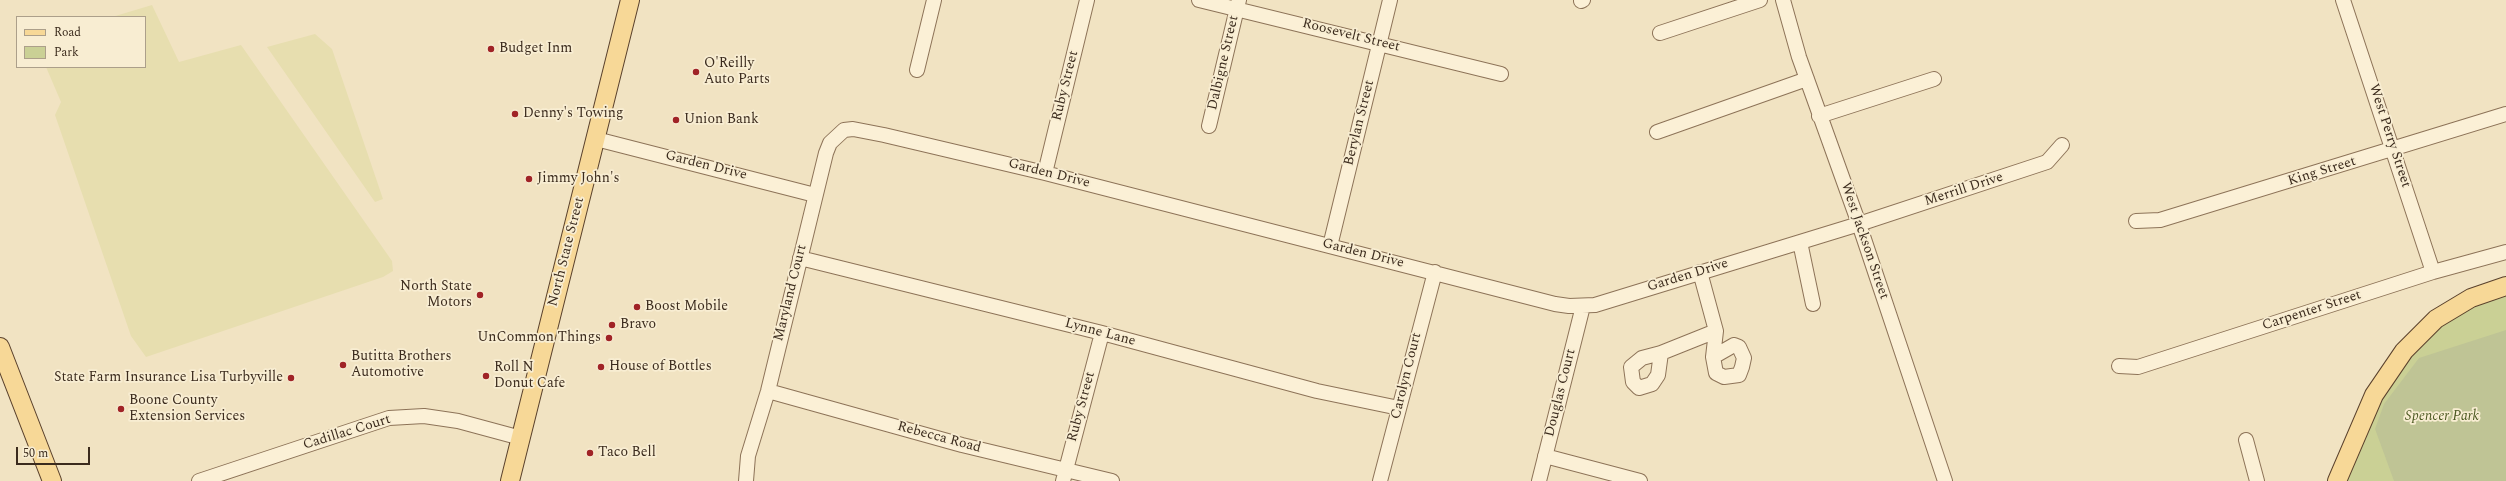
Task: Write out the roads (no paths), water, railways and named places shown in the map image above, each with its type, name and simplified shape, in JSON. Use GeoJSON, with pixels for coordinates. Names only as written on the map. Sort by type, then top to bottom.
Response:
{"type":"FeatureCollection","features":[{"type":"Feature","properties":{"kind":"main road","name":"North State Street"},"geometry":{"type":"LineString","coordinates":[[510,481],[630,0]]}},
{"type":"Feature","properties":{"kind":"main road"},"geometry":{"type":"LineString","coordinates":[[2337,481],[2374,395],[2404,351],[2436,319],[2471,298],[2506,286]]}},
{"type":"Feature","properties":{"kind":"main road"},"geometry":{"type":"LineString","coordinates":[[0,347],[52,481]]}},
{"type":"Feature","properties":{"kind":"street"},"geometry":{"type":"LineString","coordinates":[[917,70],[934,0]]}},
{"type":"Feature","properties":{"kind":"street","name":"Ruby Street"},"geometry":{"type":"LineString","coordinates":[[1045,173],[1087,0]]}},
{"type":"Feature","properties":{"kind":"street","name":"Roosevelt Street"},"geometry":{"type":"LineString","coordinates":[[1200,0],[1237,4],[1379,43],[1501,74]]}},
{"type":"Feature","properties":{"kind":"street","name":"Berylan Street"},"geometry":{"type":"LineString","coordinates":[[1330,246],[1390,0]]}},
{"type":"Feature","properties":{"kind":"street"},"geometry":{"type":"LineString","coordinates":[[1660,33],[1760,0]]}},
{"type":"Feature","properties":{"kind":"street","name":"West Jackson Street"},"geometry":{"type":"LineString","coordinates":[[1783,0],[1806,79],[1859,224],[1945,481]]}},
{"type":"Feature","properties":{"kind":"street","name":"West Perry Street"},"geometry":{"type":"LineString","coordinates":[[2343,0],[2394,150],[2433,272]]}},
{"type":"Feature","properties":{"kind":"street","name":"Dalbigne Street"},"geometry":{"type":"LineString","coordinates":[[1209,126],[1237,4]]}},
{"type":"Feature","properties":{"kind":"street"},"geometry":{"type":"LineString","coordinates":[[1657,132],[1806,79]]}},
{"type":"Feature","properties":{"kind":"street"},"geometry":{"type":"LineString","coordinates":[[1819,116],[1934,79]]}},
{"type":"Feature","properties":{"kind":"street","name":"King Street"},"geometry":{"type":"LineString","coordinates":[[2136,221],[2160,220],[2394,150],[2506,114]]}},
{"type":"Feature","properties":{"kind":"street","name":"Maryland Court"},"geometry":{"type":"LineString","coordinates":[[746,481],[748,456],[768,391],[800,258],[830,143],[838,133],[844,130],[853,129],[864,131]]}},
{"type":"Feature","properties":{"kind":"street","name":"Garden Drive"},"geometry":{"type":"LineString","coordinates":[[864,131],[1045,173],[1555,304],[1583,306],[1610,301],[1859,224]]}},
{"type":"Feature","properties":{"kind":"street","name":"Garden Drive"},"geometry":{"type":"LineString","coordinates":[[596,139],[816,195]]}},
{"type":"Feature","properties":{"kind":"street","name":"Merrill Drive"},"geometry":{"type":"LineString","coordinates":[[1859,224],[2048,162],[2062,145]]}},
{"type":"Feature","properties":{"kind":"street"},"geometry":{"type":"LineString","coordinates":[[1800,242],[1813,304]]}},
{"type":"Feature","properties":{"kind":"street","name":"Carpenter Street"},"geometry":{"type":"LineString","coordinates":[[2118,366],[2138,367],[2433,272],[2506,252]]}},
{"type":"Feature","properties":{"kind":"street","name":"Lynne Lane"},"geometry":{"type":"LineString","coordinates":[[800,258],[1102,333],[1317,391],[1399,408]]}},
{"type":"Feature","properties":{"kind":"street","name":"Carolyn Court"},"geometry":{"type":"LineString","coordinates":[[1380,481],[1435,272]]}},
{"type":"Feature","properties":{"kind":"street"},"geometry":{"type":"LineString","coordinates":[[1700,272],[1716,331],[1712,357]]}},
{"type":"Feature","properties":{"kind":"street","name":"Douglas Court"},"geometry":{"type":"LineString","coordinates":[[1539,481],[1583,306]]}},
{"type":"Feature","properties":{"kind":"street"},"geometry":{"type":"LineString","coordinates":[[1661,353],[1716,331]]}},
{"type":"Feature","properties":{"kind":"street","name":"Ruby Street"},"geometry":{"type":"LineString","coordinates":[[1065,475],[1102,333]]}},
{"type":"Feature","properties":{"kind":"street","name":"Rebecca Road"},"geometry":{"type":"LineString","coordinates":[[768,391],[1065,475],[1112,481]]}},
{"type":"Feature","properties":{"kind":"street","name":"Cadillac Court"},"geometry":{"type":"LineString","coordinates":[[199,481],[389,418],[424,416],[458,421],[521,438]]}},
{"type":"Feature","properties":{"kind":"street"},"geometry":{"type":"LineString","coordinates":[[2246,440],[2257,481]]}},
{"type":"Feature","properties":{"kind":"street"},"geometry":{"type":"LineString","coordinates":[[1545,456],[1640,481]]}},
{"type":"Feature","properties":{"kind":"place","name":"Budget Inm"},"geometry":{"type":"Point","coordinates":[491,49]}},
{"type":"Feature","properties":{"kind":"place","name":"O'Reilly Auto Parts"},"geometry":{"type":"Point","coordinates":[696,72]}},
{"type":"Feature","properties":{"kind":"place","name":"Denny's Towing"},"geometry":{"type":"Point","coordinates":[515,114]}},
{"type":"Feature","properties":{"kind":"place","name":"Union Bank"},"geometry":{"type":"Point","coordinates":[676,120]}},
{"type":"Feature","properties":{"kind":"place","name":"Jimmy John's"},"geometry":{"type":"Point","coordinates":[529,179]}},
{"type":"Feature","properties":{"kind":"place","name":"North State Motors"},"geometry":{"type":"Point","coordinates":[480,295]}},
{"type":"Feature","properties":{"kind":"place","name":"Boost Mobile"},"geometry":{"type":"Point","coordinates":[637,307]}},
{"type":"Feature","properties":{"kind":"place","name":"Bravo"},"geometry":{"type":"Point","coordinates":[612,325]}},
{"type":"Feature","properties":{"kind":"place","name":"UnCommon Things"},"geometry":{"type":"Point","coordinates":[609,338]}},
{"type":"Feature","properties":{"kind":"place","name":"Butitta Brothers Automotive"},"geometry":{"type":"Point","coordinates":[343,365]}},
{"type":"Feature","properties":{"kind":"place","name":"House of Bottles"},"geometry":{"type":"Point","coordinates":[601,367]}},
{"type":"Feature","properties":{"kind":"place","name":"Roll N Donut Cafe"},"geometry":{"type":"Point","coordinates":[486,376]}},
{"type":"Feature","properties":{"kind":"place","name":"State Farm Insurance Lisa Turbyville"},"geometry":{"type":"Point","coordinates":[291,378]}},
{"type":"Feature","properties":{"kind":"place","name":"Boone County Extension Services"},"geometry":{"type":"Point","coordinates":[121,409]}},
{"type":"Feature","properties":{"kind":"place","name":"Taco Bell"},"geometry":{"type":"Point","coordinates":[590,453]}},
{"type":"Feature","properties":{"kind":"park label","name":"Spencer Park"},"geometry":{"type":"Point","coordinates":[2442,417]}}]}
